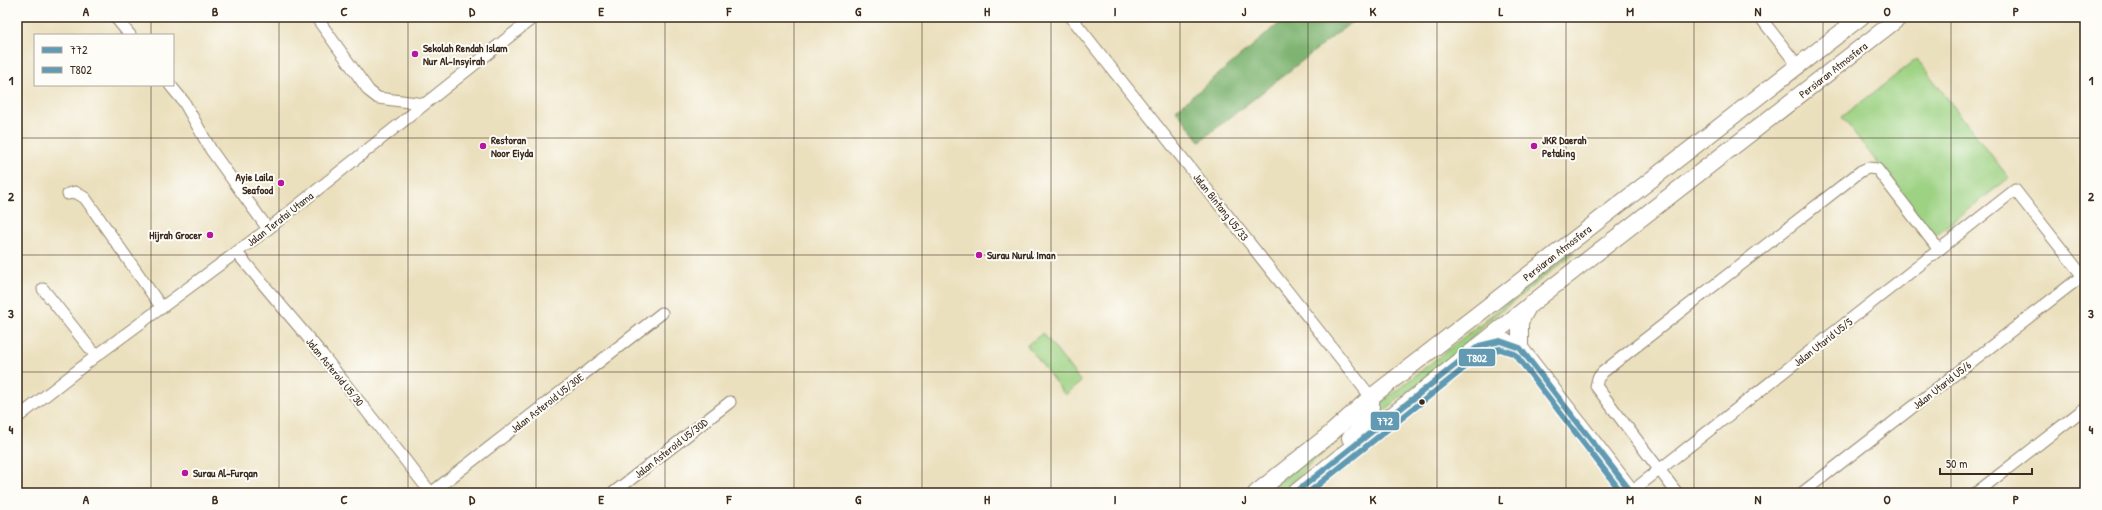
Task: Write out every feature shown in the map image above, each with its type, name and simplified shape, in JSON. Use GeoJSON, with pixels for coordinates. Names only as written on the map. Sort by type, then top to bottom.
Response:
{"type":"FeatureCollection","features":[{"type":"Feature","properties":{"kind":"street"},"geometry":{"type":"LineString","coordinates":[[316,17],[369,91],[378,98],[424,104]]}},
{"type":"Feature","properties":{"kind":"street","name":"Jalan Teratai Utama"},"geometry":{"type":"LineString","coordinates":[[19,416],[96,356],[268,229],[534,17]]}},
{"type":"Feature","properties":{"kind":"street","name":"Jalan Bintang U5/33"},"geometry":{"type":"LineString","coordinates":[[1071,17],[1372,397]]}},
{"type":"Feature","properties":{"kind":"street"},"geometry":{"type":"LineString","coordinates":[[1760,17],[1798,66]]}},
{"type":"Feature","properties":{"kind":"street","name":"Persiaran Atmosfera"},"geometry":{"type":"LineString","coordinates":[[1259,491],[1330,434],[1372,397],[1861,17]]}},
{"type":"Feature","properties":{"kind":"street","name":"Persiaran Atmosfera"},"geometry":{"type":"LineString","coordinates":[[1298,490],[1479,346],[1900,17]]}},
{"type":"Feature","properties":{"kind":"street"},"geometry":{"type":"LineString","coordinates":[[116,18],[129,34]]}},
{"type":"Feature","properties":{"kind":"street"},"geometry":{"type":"LineString","coordinates":[[171,86],[184,102],[211,150],[268,229]]}},
{"type":"Feature","properties":{"kind":"street"},"geometry":{"type":"LineString","coordinates":[[1677,493],[1596,386],[1598,378],[1603,372],[1723,277],[1861,171],[1868,168],[1877,169],[1939,250]]}},
{"type":"Feature","properties":{"kind":"street","name":"Jalan Utarid U5/5"},"geometry":{"type":"LineString","coordinates":[[1631,492],[2015,190],[2084,278]]}},
{"type":"Feature","properties":{"kind":"street"},"geometry":{"type":"LineString","coordinates":[[68,194],[75,192],[85,198],[162,308]]}},
{"type":"Feature","properties":{"kind":"street"},"geometry":{"type":"LineString","coordinates":[[1597,254],[1599,221]]}},
{"type":"Feature","properties":{"kind":"street"},"geometry":{"type":"LineString","coordinates":[[1584,232],[1589,236],[1599,238],[1617,238]]}},
{"type":"Feature","properties":{"kind":"street","name":"Jalan Asteroid U5/30"},"geometry":{"type":"LineString","coordinates":[[237,252],[321,353],[431,493]]}},
{"type":"Feature","properties":{"kind":"street","name":"Jalan Utarid U5/6"},"geometry":{"type":"LineString","coordinates":[[1802,493],[2084,278]]}},
{"type":"Feature","properties":{"kind":"street"},"geometry":{"type":"LineString","coordinates":[[43,288],[96,356]]}},
{"type":"Feature","properties":{"kind":"street"},"geometry":{"type":"LineString","coordinates":[[1520,348],[1520,322],[1528,308]]}},
{"type":"Feature","properties":{"kind":"street","name":"Jalan Asteroid U5/30E"},"geometry":{"type":"LineString","coordinates":[[431,493],[662,313]]}},
{"type":"Feature","properties":{"kind":"street"},"geometry":{"type":"LineString","coordinates":[[1479,346],[1494,340],[1508,341],[1520,348],[1631,492]]}},
{"type":"Feature","properties":{"kind":"street"},"geometry":{"type":"LineString","coordinates":[[1298,490],[1325,461],[1364,425],[1370,414],[1372,397]]}},
{"type":"Feature","properties":{"kind":"street","name":"Jalan Asteroid U5/30D"},"geometry":{"type":"LineString","coordinates":[[613,493],[730,402]]}},
{"type":"Feature","properties":{"kind":"street"},"geometry":{"type":"LineString","coordinates":[[1976,493],[2085,408]]}},
{"type":"Feature","properties":{"kind":"green space"},"geometry":{"type":"Polygon","coordinates":[[[1287,17],[1358,17],[1200,141],[1176,110],[1287,17]]]}},
{"type":"Feature","properties":{"kind":"green space"},"geometry":{"type":"Polygon","coordinates":[[[1917,59],[2009,178],[1934,236],[1842,117],[1917,59]]]}},
{"type":"Feature","properties":{"kind":"green space"},"geometry":{"type":"Polygon","coordinates":[[[1572,251],[1574,253],[1485,324],[1459,351],[1371,421],[1372,410],[1572,251]]]}},
{"type":"Feature","properties":{"kind":"green space"},"geometry":{"type":"Polygon","coordinates":[[[1043,333],[1081,382],[1065,395],[1027,345],[1043,333]]]}},
{"type":"Feature","properties":{"kind":"green space"},"geometry":{"type":"Polygon","coordinates":[[[1360,418],[1357,426],[1313,461],[1284,491],[1265,493],[1360,418]]]}},
{"type":"Feature","properties":{"kind":"transit line","name":"772"},"geometry":{"type":"LineString","coordinates":[[1295,493],[1479,346],[1500,341],[1520,348],[1632,493]]}},
{"type":"Feature","properties":{"kind":"transit line","name":"T802"},"geometry":{"type":"LineString","coordinates":[[1308,493],[1483,353],[1500,349],[1515,354],[1622,493]]}},
{"type":"Feature","properties":{"kind":"place","name":"Sekolah Rendah Islam Nur Al-Insyirah"},"geometry":{"type":"Point","coordinates":[415,54]}},
{"type":"Feature","properties":{"kind":"place","name":"Restoran Noor Eiyda"},"geometry":{"type":"Point","coordinates":[483,146]}},
{"type":"Feature","properties":{"kind":"place","name":"JKR Daerah Petaling"},"geometry":{"type":"Point","coordinates":[1534,146]}},
{"type":"Feature","properties":{"kind":"place","name":"Ayie Laila Seafood"},"geometry":{"type":"Point","coordinates":[281,183]}},
{"type":"Feature","properties":{"kind":"place","name":"Hijrah Grocer"},"geometry":{"type":"Point","coordinates":[210,235]}},
{"type":"Feature","properties":{"kind":"place","name":"Surau Nurul Iman"},"geometry":{"type":"Point","coordinates":[979,255]}},
{"type":"Feature","properties":{"kind":"place","name":"Surau Al-Furqan"},"geometry":{"type":"Point","coordinates":[185,473]}}]}
